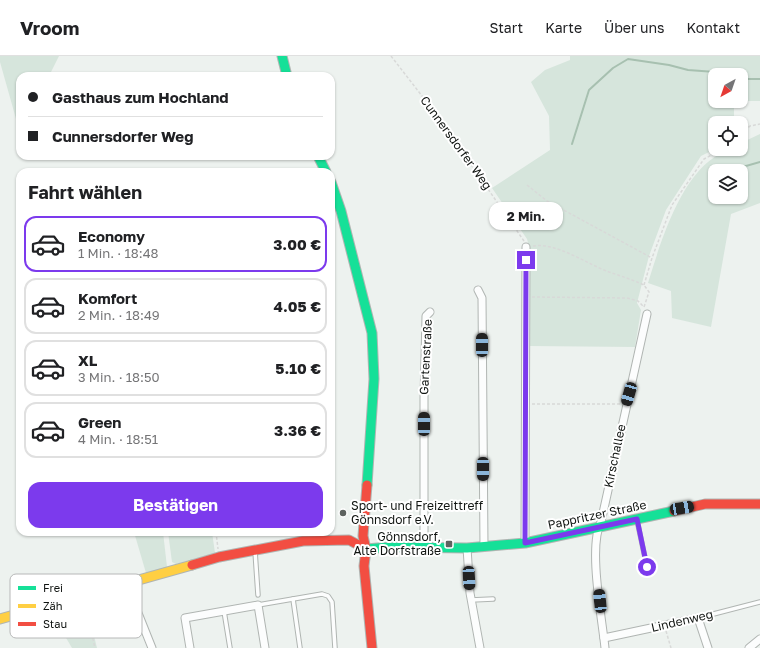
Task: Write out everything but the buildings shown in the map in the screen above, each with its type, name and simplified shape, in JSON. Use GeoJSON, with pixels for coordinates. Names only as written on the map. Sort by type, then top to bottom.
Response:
{"type":"FeatureCollection","features":[{"type":"Feature","properties":{"kind":"street"},"geometry":{"type":"LineString","coordinates":[[282,56],[286,72]]}},
{"type":"Feature","properties":{"kind":"street"},"geometry":{"type":"LineString","coordinates":[[335,195],[351,246],[367,311],[374,355],[374,378],[363,536],[366,549],[364,566],[372,648]]}},
{"type":"Feature","properties":{"kind":"street"},"geometry":{"type":"LineString","coordinates":[[525,543],[526,247]]}},
{"type":"Feature","properties":{"kind":"street"},"geometry":{"type":"LineString","coordinates":[[478,290],[482,298],[484,547]]}},
{"type":"Feature","properties":{"kind":"street","name":"Gartenstraße"},"geometry":{"type":"LineString","coordinates":[[424,547],[424,390],[426,316],[430,312]]}},
{"type":"Feature","properties":{"kind":"street","name":"Kirschallee"},"geometry":{"type":"LineString","coordinates":[[605,648],[596,556],[598,528],[601,522],[647,314]]}},
{"type":"Feature","properties":{"kind":"street","name":"Pappritzer Straße"},"geometry":{"type":"LineString","coordinates":[[366,549],[424,547],[467,548],[525,543],[705,504],[722,502],[760,504]]}},
{"type":"Feature","properties":{"kind":"street"},"geometry":{"type":"LineString","coordinates":[[142,579],[219,557],[254,550],[303,537],[349,540],[366,549]]}},
{"type":"Feature","properties":{"kind":"street"},"geometry":{"type":"LineString","coordinates":[[467,548],[471,600],[480,648]]}},
{"type":"Feature","properties":{"kind":"street"},"geometry":{"type":"LineString","coordinates":[[190,648],[185,618],[258,605],[265,648]]}},
{"type":"Feature","properties":{"kind":"street"},"geometry":{"type":"LineString","coordinates":[[0,619],[10,616]]}},
{"type":"Feature","properties":{"kind":"street"},"geometry":{"type":"LineString","coordinates":[[698,618],[708,648]]}},
{"type":"Feature","properties":{"kind":"street","name":"Lindenweg"},"geometry":{"type":"LineString","coordinates":[[604,638],[698,618]]}},
{"type":"Feature","properties":{"kind":"street"},"geometry":{"type":"LineString","coordinates":[[142,623],[152,648]]}},
{"type":"Feature","properties":{"kind":"street"},"geometry":{"type":"LineString","coordinates":[[749,648],[760,639]]}},
{"type":"Feature","properties":{"kind":"lane"},"geometry":{"type":"LineString","coordinates":[[637,519],[647,567]]}},
{"type":"Feature","properties":{"kind":"lane"},"geometry":{"type":"LineString","coordinates":[[254,550],[258,595]]}},
{"type":"Feature","properties":{"kind":"lane"},"geometry":{"type":"LineString","coordinates":[[258,605],[322,594],[328,596],[332,602],[335,648]]}},
{"type":"Feature","properties":{"kind":"lane"},"geometry":{"type":"LineString","coordinates":[[293,599],[300,648]]}},
{"type":"Feature","properties":{"kind":"lane"},"geometry":{"type":"LineString","coordinates":[[471,600],[493,599]]}},
{"type":"Feature","properties":{"kind":"lane","name":"Lindenweg"},"geometry":{"type":"LineString","coordinates":[[698,618],[760,602]]}},
{"type":"Feature","properties":{"kind":"lane"},"geometry":{"type":"LineString","coordinates":[[224,611],[230,648]]}},
{"type":"Feature","properties":{"kind":"path","name":"Cunnersdorfer Weg"},"geometry":{"type":"LineString","coordinates":[[391,56],[436,114],[492,192],[523,238],[526,247]]}},
{"type":"Feature","properties":{"kind":"path"},"geometry":{"type":"LineString","coordinates":[[748,127],[760,124]]}},
{"type":"Feature","properties":{"kind":"path"},"geometry":{"type":"LineString","coordinates":[[644,284],[672,205],[704,159],[710,156]]}},
{"type":"Feature","properties":{"kind":"path"},"geometry":{"type":"LineString","coordinates":[[527,186],[547,201],[652,258]]}},
{"type":"Feature","properties":{"kind":"path"},"geometry":{"type":"LineString","coordinates":[[526,247],[540,245],[556,248],[610,272],[644,284],[649,292],[644,307]]}},
{"type":"Feature","properties":{"kind":"path"},"geometry":{"type":"LineString","coordinates":[[526,297],[627,298],[638,301],[644,307],[647,314]]}},
{"type":"Feature","properties":{"kind":"path"},"geometry":{"type":"LineString","coordinates":[[525,404],[626,404]]}},
{"type":"Feature","properties":{"kind":"path"},"geometry":{"type":"LineString","coordinates":[[216,536],[219,557]]}},
{"type":"Feature","properties":{"kind":"path"},"geometry":{"type":"LineString","coordinates":[[664,625],[671,648]]}},
{"type":"Feature","properties":{"kind":"path"},"geometry":{"type":"LineString","coordinates":[[93,638],[95,648]]}},
{"type":"Feature","properties":{"kind":"shaded area"},"geometry":{"type":"Polygon","coordinates":[[[0,56],[59,56],[51,72],[16,72],[16,119],[0,62],[0,56]]]}},
{"type":"Feature","properties":{"kind":"shaded area"},"geometry":{"type":"Polygon","coordinates":[[[570,56],[760,56],[760,101],[748,101],[748,68],[708,68],[708,108],[734,108],[734,116],[708,116],[708,152],[701,156],[666,210],[649,256],[637,303],[641,310],[635,347],[529,346],[530,250],[527,239],[492,188],[550,150],[549,116],[531,82],[545,70],[570,60],[570,56]]]}},
{"type":"Feature","properties":{"kind":"shaded area"},"geometry":{"type":"Polygon","coordinates":[[[760,134],[760,203],[731,214],[711,327],[672,318],[671,291],[648,283],[660,245],[679,201],[691,181],[706,164],[718,156],[748,156],[748,140],[760,134]]]}},
{"type":"Feature","properties":{"kind":"shaded area"},"geometry":{"type":"Polygon","coordinates":[[[135,536],[163,536],[167,567],[146,573],[135,536]]]}},
{"type":"Feature","properties":{"kind":"shaded area"},"geometry":{"type":"Polygon","coordinates":[[[169,536],[213,536],[215,553],[176,564],[172,562],[169,536]]]}},
{"type":"Feature","properties":{"kind":"shaded area"},"geometry":{"type":"Polygon","coordinates":[[[66,638],[95,638],[97,648],[72,648],[66,638]]]}},
{"type":"Feature","properties":{"kind":"waterway"},"geometry":{"type":"LineString","coordinates":[[572,144],[589,90],[613,68],[628,59],[669,65],[688,70],[708,71]]}},
{"type":"Feature","properties":{"kind":"waterway"},"geometry":{"type":"LineString","coordinates":[[748,79],[760,79]]}},
{"type":"Feature","properties":{"kind":"waterway"},"geometry":{"type":"LineString","coordinates":[[748,165],[760,162]]}},
{"type":"Feature","properties":{"kind":"traffic: fast"},"geometry":{"type":"LineString","coordinates":[[282,56],[286,72]]}},
{"type":"Feature","properties":{"kind":"traffic: fast"},"geometry":{"type":"LineString","coordinates":[[320,160],[324,168]]}},
{"type":"Feature","properties":{"kind":"traffic: fast"},"geometry":{"type":"LineString","coordinates":[[335,194],[341,211],[372,333],[374,379],[367,485]]}},
{"type":"Feature","properties":{"kind":"traffic: fast"},"geometry":{"type":"LineString","coordinates":[[366,549],[390,547],[467,548],[525,543],[674,511]]}},
{"type":"Feature","properties":{"kind":"traffic: slow"},"geometry":{"type":"LineString","coordinates":[[142,579],[192,565]]}},
{"type":"Feature","properties":{"kind":"traffic: slow"},"geometry":{"type":"LineString","coordinates":[[0,619],[10,616]]}},
{"type":"Feature","properties":{"kind":"traffic: jam"},"geometry":{"type":"LineString","coordinates":[[367,485],[363,536],[366,549],[364,566],[372,648]]}},
{"type":"Feature","properties":{"kind":"traffic: jam"},"geometry":{"type":"LineString","coordinates":[[674,511],[705,504],[760,504]]}},
{"type":"Feature","properties":{"kind":"traffic: jam"},"geometry":{"type":"LineString","coordinates":[[192,565],[219,557],[303,541],[349,540],[366,549]]}},
{"type":"Feature","properties":{"kind":"place","name":"Sport- und Freizeittreff Gönnsdorf e.V."},"geometry":{"type":"Point","coordinates":[343,513]}},
{"type":"Feature","properties":{"kind":"place","name":"Gönnsdorf, Alte Dorfstraße"},"geometry":{"type":"Point","coordinates":[449,544]}},
{"type":"Feature","properties":{"kind":"route"},"geometry":{"type":"LineString","coordinates":[[526,260],[525,543],[637,519],[647,567]]}}]}
